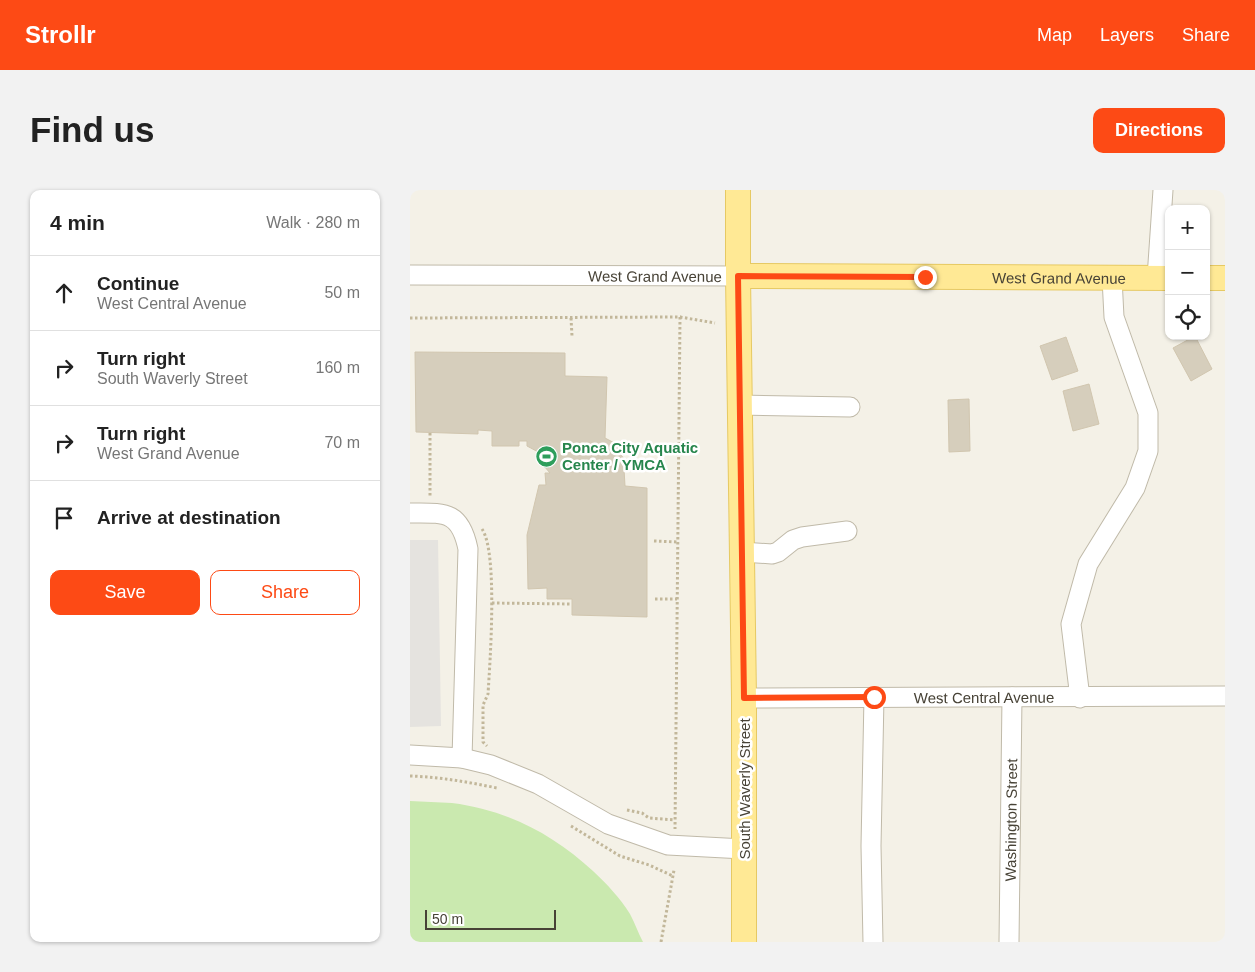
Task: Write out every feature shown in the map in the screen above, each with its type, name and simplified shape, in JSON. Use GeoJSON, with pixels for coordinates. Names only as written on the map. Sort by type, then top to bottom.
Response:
{"type":"FeatureCollection","features":[{"type":"Feature","properties":{"kind":"main road","name":"South Waverly Street"},"geometry":{"type":"LineString","coordinates":[[738,190],[739,405],[744,698],[744,942]]}},
{"type":"Feature","properties":{"kind":"main road","name":"West Grand Avenue"},"geometry":{"type":"LineString","coordinates":[[738,276],[1163,278]]}},
{"type":"Feature","properties":{"kind":"main road"},"geometry":{"type":"LineString","coordinates":[[1210,278],[1225,278]]}},
{"type":"Feature","properties":{"kind":"street"},"geometry":{"type":"LineString","coordinates":[[1163,190],[1163,278]]}},
{"type":"Feature","properties":{"kind":"street","name":"West Grand Avenue"},"geometry":{"type":"LineString","coordinates":[[410,275],[738,276]]}},
{"type":"Feature","properties":{"kind":"street"},"geometry":{"type":"LineString","coordinates":[[1080,698],[1071,624],[1088,564],[1135,488],[1148,451],[1148,414],[1114,317],[1112,278]]}},
{"type":"Feature","properties":{"kind":"street"},"geometry":{"type":"LineString","coordinates":[[739,405],[850,407]]}},
{"type":"Feature","properties":{"kind":"street"},"geometry":{"type":"LineString","coordinates":[[410,513],[441,513],[456,521],[465,534],[468,549],[462,758]]}},
{"type":"Feature","properties":{"kind":"street"},"geometry":{"type":"LineString","coordinates":[[742,552],[772,554],[778,552],[793,540],[802,537],[847,531]]}},
{"type":"Feature","properties":{"kind":"street","name":"West Central Avenue"},"geometry":{"type":"LineString","coordinates":[[744,698],[1225,696]]}},
{"type":"Feature","properties":{"kind":"street"},"geometry":{"type":"LineString","coordinates":[[873,942],[871,846],[874,697]]}},
{"type":"Feature","properties":{"kind":"street","name":"Washington Street"},"geometry":{"type":"LineString","coordinates":[[1009,942],[1012,697]]}},
{"type":"Feature","properties":{"kind":"street"},"geometry":{"type":"LineString","coordinates":[[410,755],[462,758],[491,766],[538,784],[608,824],[668,844],[744,850]]}},
{"type":"Feature","properties":{"kind":"path"},"geometry":{"type":"LineString","coordinates":[[675,833],[680,317]]}},
{"type":"Feature","properties":{"kind":"path"},"geometry":{"type":"LineString","coordinates":[[410,318],[680,317],[715,323]]}},
{"type":"Feature","properties":{"kind":"path"},"geometry":{"type":"LineString","coordinates":[[571,318],[572,336]]}},
{"type":"Feature","properties":{"kind":"path"},"geometry":{"type":"LineString","coordinates":[[430,433],[429,497],[438,497]]}},
{"type":"Feature","properties":{"kind":"path"},"geometry":{"type":"LineString","coordinates":[[480,525],[485,532],[488,542],[492,603],[488,694],[483,704],[483,742],[489,748]]}},
{"type":"Feature","properties":{"kind":"path"},"geometry":{"type":"LineString","coordinates":[[654,541],[678,542]]}},
{"type":"Feature","properties":{"kind":"path"},"geometry":{"type":"LineString","coordinates":[[655,599],[677,599]]}},
{"type":"Feature","properties":{"kind":"path"},"geometry":{"type":"LineString","coordinates":[[492,603],[572,604]]}},
{"type":"Feature","properties":{"kind":"path"},"geometry":{"type":"LineString","coordinates":[[410,776],[465,781],[505,790]]}},
{"type":"Feature","properties":{"kind":"path"},"geometry":{"type":"LineString","coordinates":[[621,809],[642,813],[649,818],[675,820]]}},
{"type":"Feature","properties":{"kind":"path"},"geometry":{"type":"LineString","coordinates":[[569,824],[620,856],[650,865],[674,876]]}},
{"type":"Feature","properties":{"kind":"path"},"geometry":{"type":"LineString","coordinates":[[661,942],[674,870]]}},
{"type":"Feature","properties":{"kind":"green space"},"geometry":{"type":"Polygon","coordinates":[[[410,801],[452,803],[492,811],[545,835],[578,858],[608,886],[630,914],[643,942],[410,942],[410,801]]]}},
{"type":"Feature","properties":{"kind":"shaded area"},"geometry":{"type":"Polygon","coordinates":[[[410,540],[438,540],[441,726],[410,727],[410,540]]]}},
{"type":"Feature","properties":{"kind":"building"},"geometry":{"type":"Polygon","coordinates":[[[1066,337],[1078,371],[1052,380],[1040,346],[1066,337]]]}},
{"type":"Feature","properties":{"kind":"building"},"geometry":{"type":"Polygon","coordinates":[[[1188,340],[1197,340],[1212,369],[1191,381],[1173,348],[1188,340]]]}},
{"type":"Feature","properties":{"kind":"building"},"geometry":{"type":"Polygon","coordinates":[[[415,352],[565,353],[565,376],[607,377],[605,438],[622,447],[618,450],[629,467],[624,469],[625,486],[647,488],[647,617],[572,615],[572,599],[547,599],[547,588],[528,589],[527,535],[539,485],[546,485],[545,473],[550,473],[538,459],[542,454],[527,446],[527,441],[519,441],[519,446],[492,446],[492,431],[478,430],[478,434],[416,432],[415,352]]]}},
{"type":"Feature","properties":{"kind":"building"},"geometry":{"type":"Polygon","coordinates":[[[1089,384],[1099,424],[1073,431],[1063,391],[1089,384]]]}},
{"type":"Feature","properties":{"kind":"building"},"geometry":{"type":"Polygon","coordinates":[[[969,399],[970,451],[949,452],[948,400],[969,399]]]}},
{"type":"Feature","properties":{"kind":"place","name":"Ponca City Aquatic Center / YMCA"},"geometry":{"type":"Point","coordinates":[546,456]}},
{"type":"Feature","properties":{"kind":"route"},"geometry":{"type":"LineString","coordinates":[[874,697],[744,698],[738,276],[925,277]]}}]}
